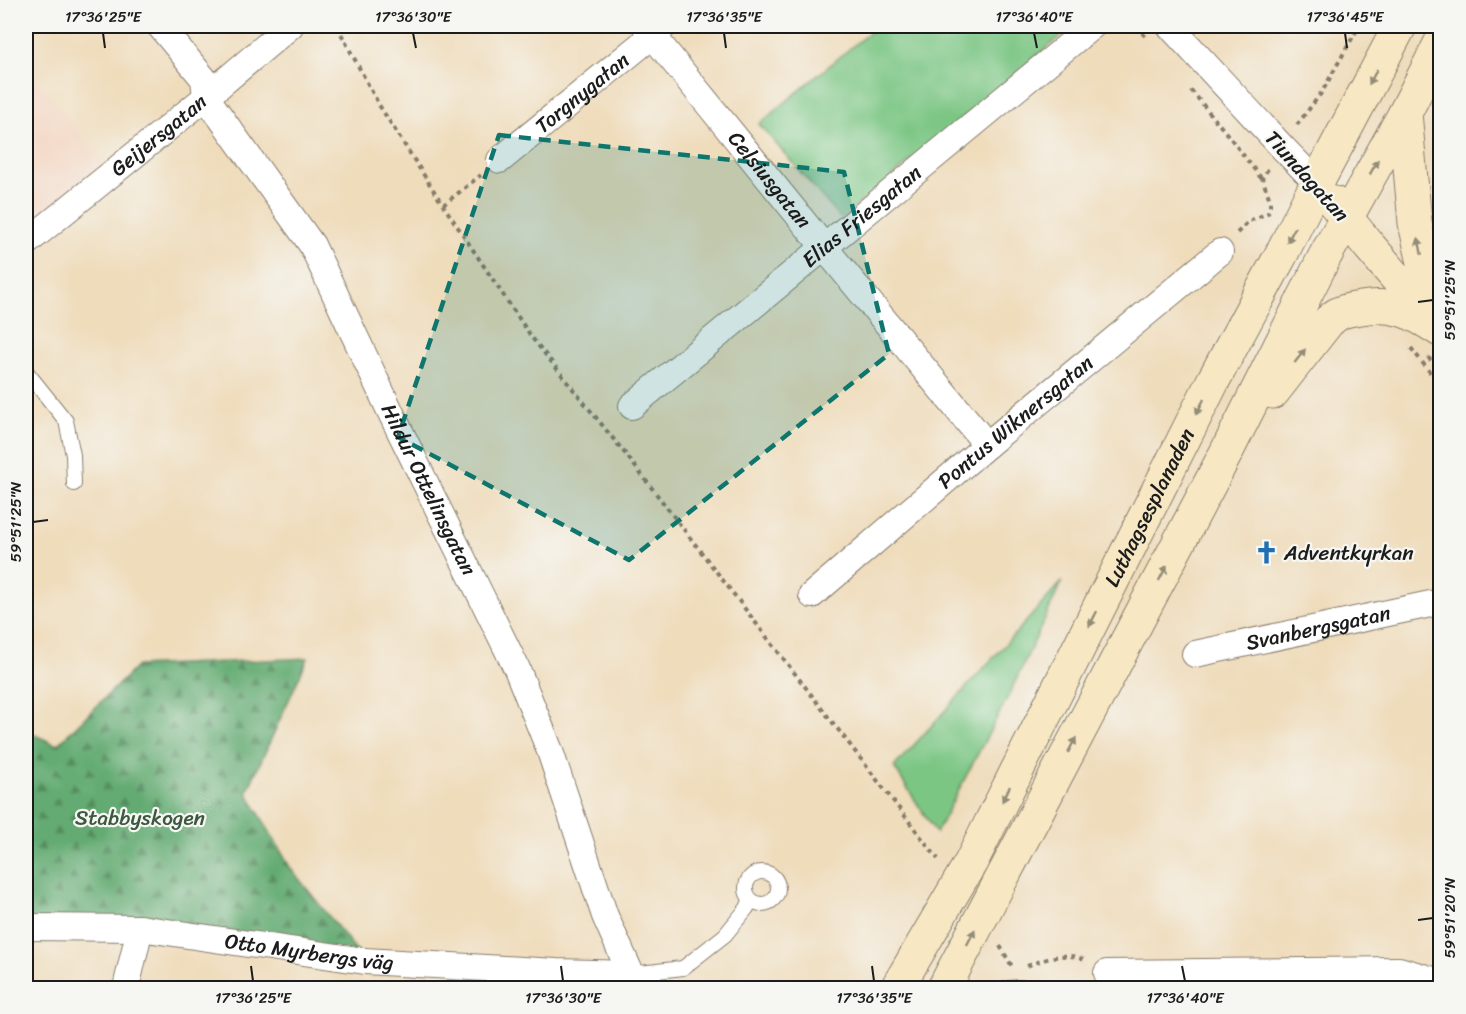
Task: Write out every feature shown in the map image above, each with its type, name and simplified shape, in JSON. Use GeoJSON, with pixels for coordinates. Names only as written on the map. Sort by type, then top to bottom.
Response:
{"type":"FeatureCollection","features":[{"type":"Feature","properties":{"kind":"main road","name":"Luthagsesplanaden"},"geometry":{"type":"LineString","coordinates":[[897,988],[971,862],[1213,381],[1400,26]]}},
{"type":"Feature","properties":{"kind":"main road","name":"Luthagsesplanaden"},"geometry":{"type":"LineString","coordinates":[[944,988],[1226,453],[1346,218],[1405,113],[1440,44]]}},
{"type":"Feature","properties":{"kind":"main road"},"geometry":{"type":"LineString","coordinates":[[1405,113],[1415,223],[1426,276],[1440,323]]}},
{"type":"Feature","properties":{"kind":"main road","name":"Tiundagatan"},"geometry":{"type":"LineString","coordinates":[[1317,183],[1440,330]]}},
{"type":"Feature","properties":{"kind":"main road"},"geometry":{"type":"LineString","coordinates":[[1226,453],[1327,323],[1338,314],[1374,306],[1391,306],[1405,310],[1440,330]]}},
{"type":"Feature","properties":{"kind":"street","name":"Hildur Ottelinsgatan"},"geometry":{"type":"LineString","coordinates":[[160,26],[204,79],[206,97],[312,245],[391,413],[517,669],[550,751],[605,916],[633,981]]}},
{"type":"Feature","properties":{"kind":"street","name":"Geijersgatan"},"geometry":{"type":"LineString","coordinates":[[26,243],[290,26]]}},
{"type":"Feature","properties":{"kind":"street","name":"Elias Friesgatan"},"geometry":{"type":"LineString","coordinates":[[632,406],[1092,26]]}},
{"type":"Feature","properties":{"kind":"street","name":"Tiundagatan"},"geometry":{"type":"LineString","coordinates":[[1170,26],[1317,183]]}},
{"type":"Feature","properties":{"kind":"street","name":"Celsiusgatan"},"geometry":{"type":"LineString","coordinates":[[653,29],[824,247],[987,445]]}},
{"type":"Feature","properties":{"kind":"street","name":"Torgnygatan"},"geometry":{"type":"LineString","coordinates":[[500,160],[653,29]]}},
{"type":"Feature","properties":{"kind":"street","name":"Pontus Wiknersgatan"},"geometry":{"type":"LineString","coordinates":[[812,595],[987,445],[1220,252]]}},
{"type":"Feature","properties":{"kind":"street","name":"Svanbergsgatan"},"geometry":{"type":"LineString","coordinates":[[1195,654],[1440,602]]}},
{"type":"Feature","properties":{"kind":"street","name":"Otto Myrbergs väg"},"geometry":{"type":"LineString","coordinates":[[26,927],[140,928],[366,961],[556,972],[633,981]]}},
{"type":"Feature","properties":{"kind":"street"},"geometry":{"type":"LineString","coordinates":[[126,988],[140,928]]}},
{"type":"Feature","properties":{"kind":"street"},"geometry":{"type":"LineString","coordinates":[[1107,974],[1399,970],[1440,982]]}},
{"type":"Feature","properties":{"kind":"lane"},"geometry":{"type":"LineString","coordinates":[[26,371],[66,421],[73,455],[74,484]]}},
{"type":"Feature","properties":{"kind":"lane"},"geometry":{"type":"LineString","coordinates":[[633,981],[683,968],[725,935],[750,901]]}},
{"type":"Feature","properties":{"kind":"lane"},"geometry":{"type":"LineString","coordinates":[[1007,988],[1029,988]]}},
{"type":"Feature","properties":{"kind":"path"},"geometry":{"type":"LineString","coordinates":[[338,26],[379,105],[531,338],[624,452],[944,867]]}},
{"type":"Feature","properties":{"kind":"path"},"geometry":{"type":"LineString","coordinates":[[1136,26],[1150,42]]}},
{"type":"Feature","properties":{"kind":"path"},"geometry":{"type":"LineString","coordinates":[[1186,84],[1262,178]]}},
{"type":"Feature","properties":{"kind":"path"},"geometry":{"type":"LineString","coordinates":[[443,206],[500,160]]}},
{"type":"Feature","properties":{"kind":"path"},"geometry":{"type":"LineString","coordinates":[[1220,252],[1249,221],[1270,212]]}},
{"type":"Feature","properties":{"kind":"path"},"geometry":{"type":"LineString","coordinates":[[998,942],[1014,970],[1055,956],[1079,957],[1107,974]]}},
{"type":"Feature","properties":{"kind":"highlighted area"},"geometry":{"type":"Polygon","coordinates":[[[499,135],[844,172],[889,354],[629,560],[398,437],[499,135]]]}},
{"type":"Feature","properties":{"kind":"shaded area"},"geometry":{"type":"Polygon","coordinates":[[[26,67],[111,174],[26,243],[26,67]]]}},
{"type":"Feature","properties":{"kind":"green space"},"geometry":{"type":"Polygon","coordinates":[[[877,26],[1073,26],[841,219],[759,124],[877,26]]]}},
{"type":"Feature","properties":{"kind":"green space"},"geometry":{"type":"Polygon","coordinates":[[[1062,582],[1009,695],[936,833],[894,767],[1062,582]]]}},
{"type":"Feature","properties":{"kind":"green space","name":"Stabbyskogen"},"geometry":{"type":"Polygon","coordinates":[[[308,658],[247,792],[291,869],[365,961],[26,927],[26,731],[57,745],[137,666],[308,658]]]}},
{"type":"Feature","properties":{"kind":"place","name":"Adventkyrkan"},"geometry":{"type":"Point","coordinates":[1266,553]}}]}
